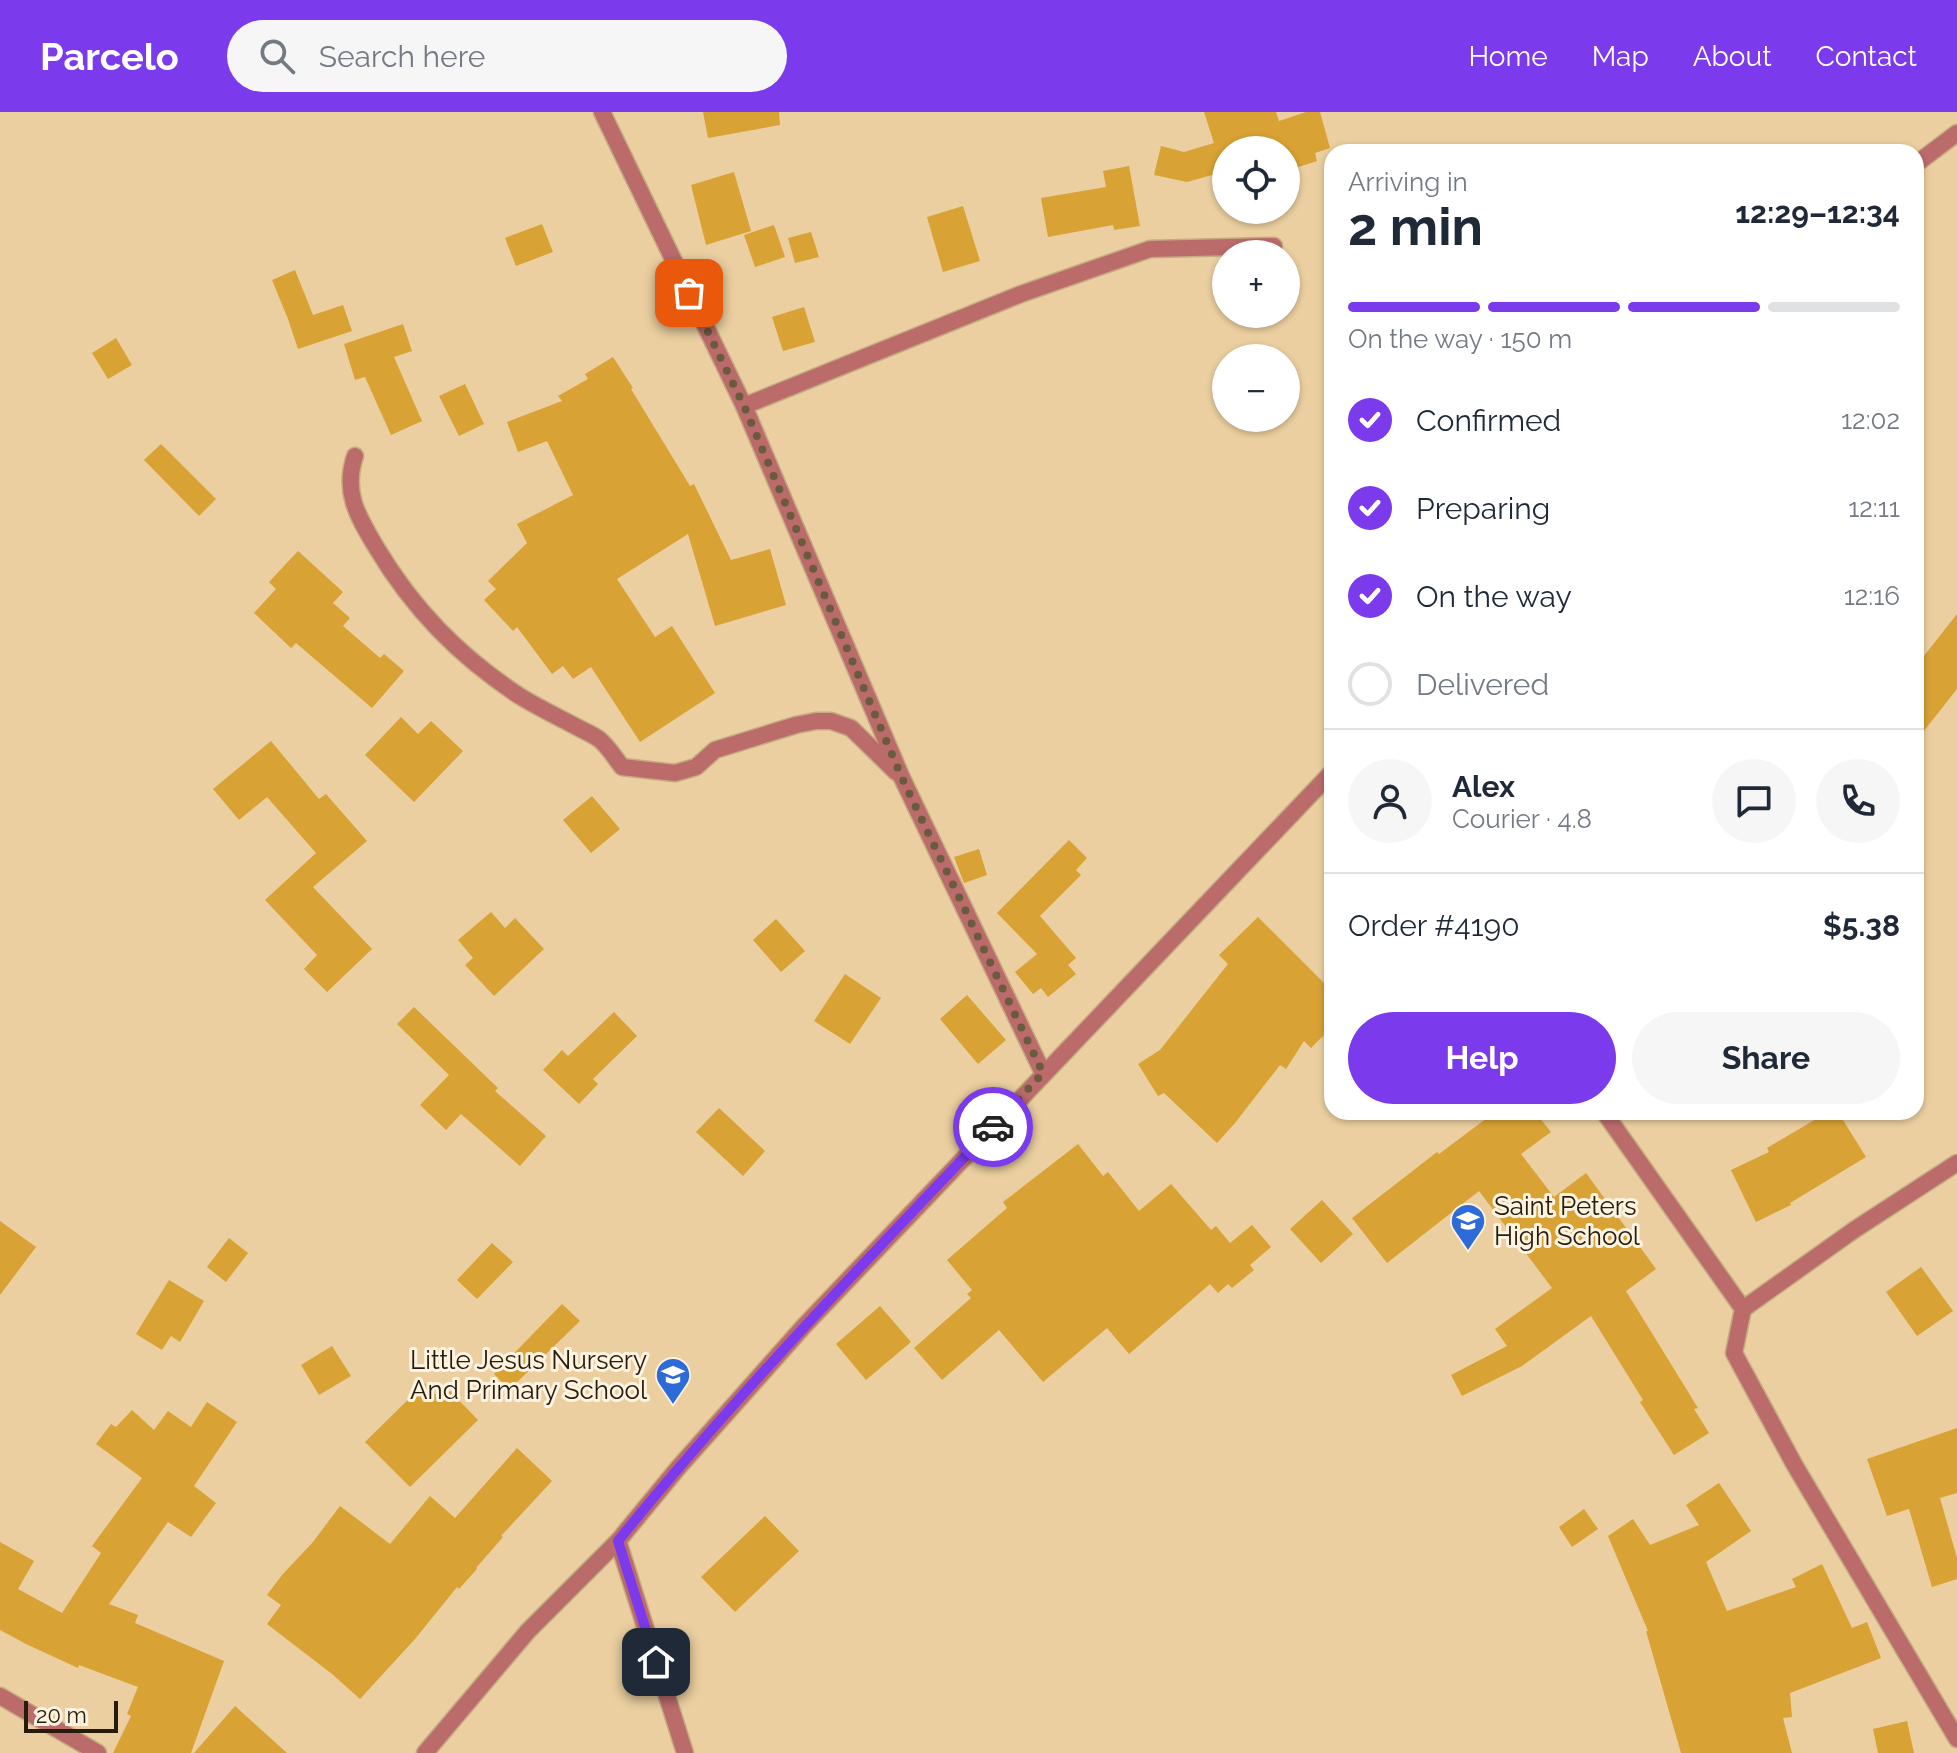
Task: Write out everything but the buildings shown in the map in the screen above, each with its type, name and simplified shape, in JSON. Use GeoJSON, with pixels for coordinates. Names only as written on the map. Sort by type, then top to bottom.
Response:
{"type":"FeatureCollection","features":[{"type":"Feature","properties":{"kind":"street"},"geometry":{"type":"LineString","coordinates":[[602,112],[744,406],[902,778],[1043,1073]]}},
{"type":"Feature","properties":{"kind":"street"},"geometry":{"type":"LineString","coordinates":[[1924,158],[1957,133]]}},
{"type":"Feature","properties":{"kind":"street"},"geometry":{"type":"LineString","coordinates":[[744,406],[1021,294],[1150,249],[1212,248]]}},
{"type":"Feature","properties":{"kind":"street"},"geometry":{"type":"LineString","coordinates":[[355,456],[350,471],[350,487],[360,520],[419,610],[472,662],[521,697],[599,739],[622,767],[675,773],[696,767],[715,750],[796,725],[831,721],[851,728],[902,778]]}},
{"type":"Feature","properties":{"kind":"street"},"geometry":{"type":"LineString","coordinates":[[425,1753],[528,1631],[618,1541],[804,1326],[1324,780]]}},
{"type":"Feature","properties":{"kind":"street"},"geometry":{"type":"LineString","coordinates":[[1610,1120],[1743,1309]]}},
{"type":"Feature","properties":{"kind":"street"},"geometry":{"type":"LineString","coordinates":[[1957,1163],[1854,1230],[1743,1309],[1734,1353],[1794,1464],[1957,1739]]}},
{"type":"Feature","properties":{"kind":"street"},"geometry":{"type":"LineString","coordinates":[[618,1541],[685,1753]]}},
{"type":"Feature","properties":{"kind":"street"},"geometry":{"type":"LineString","coordinates":[[0,1696],[98,1753]]}},
{"type":"Feature","properties":{"kind":"way so far"},"geometry":{"type":"LineString","coordinates":[[689,293],[744,406],[902,778],[1043,1073],[993,1127]]}},
{"type":"Feature","properties":{"kind":"place","name":"Saint Peters High School"},"geometry":{"type":"Point","coordinates":[1468,1252]}},
{"type":"Feature","properties":{"kind":"place","name":"Little Jesus Nursery And Primary School"},"geometry":{"type":"Point","coordinates":[673,1406]}},
{"type":"Feature","properties":{"kind":"route"},"geometry":{"type":"LineString","coordinates":[[656,1662],[618,1541],[804,1326],[993,1127]]}}]}
